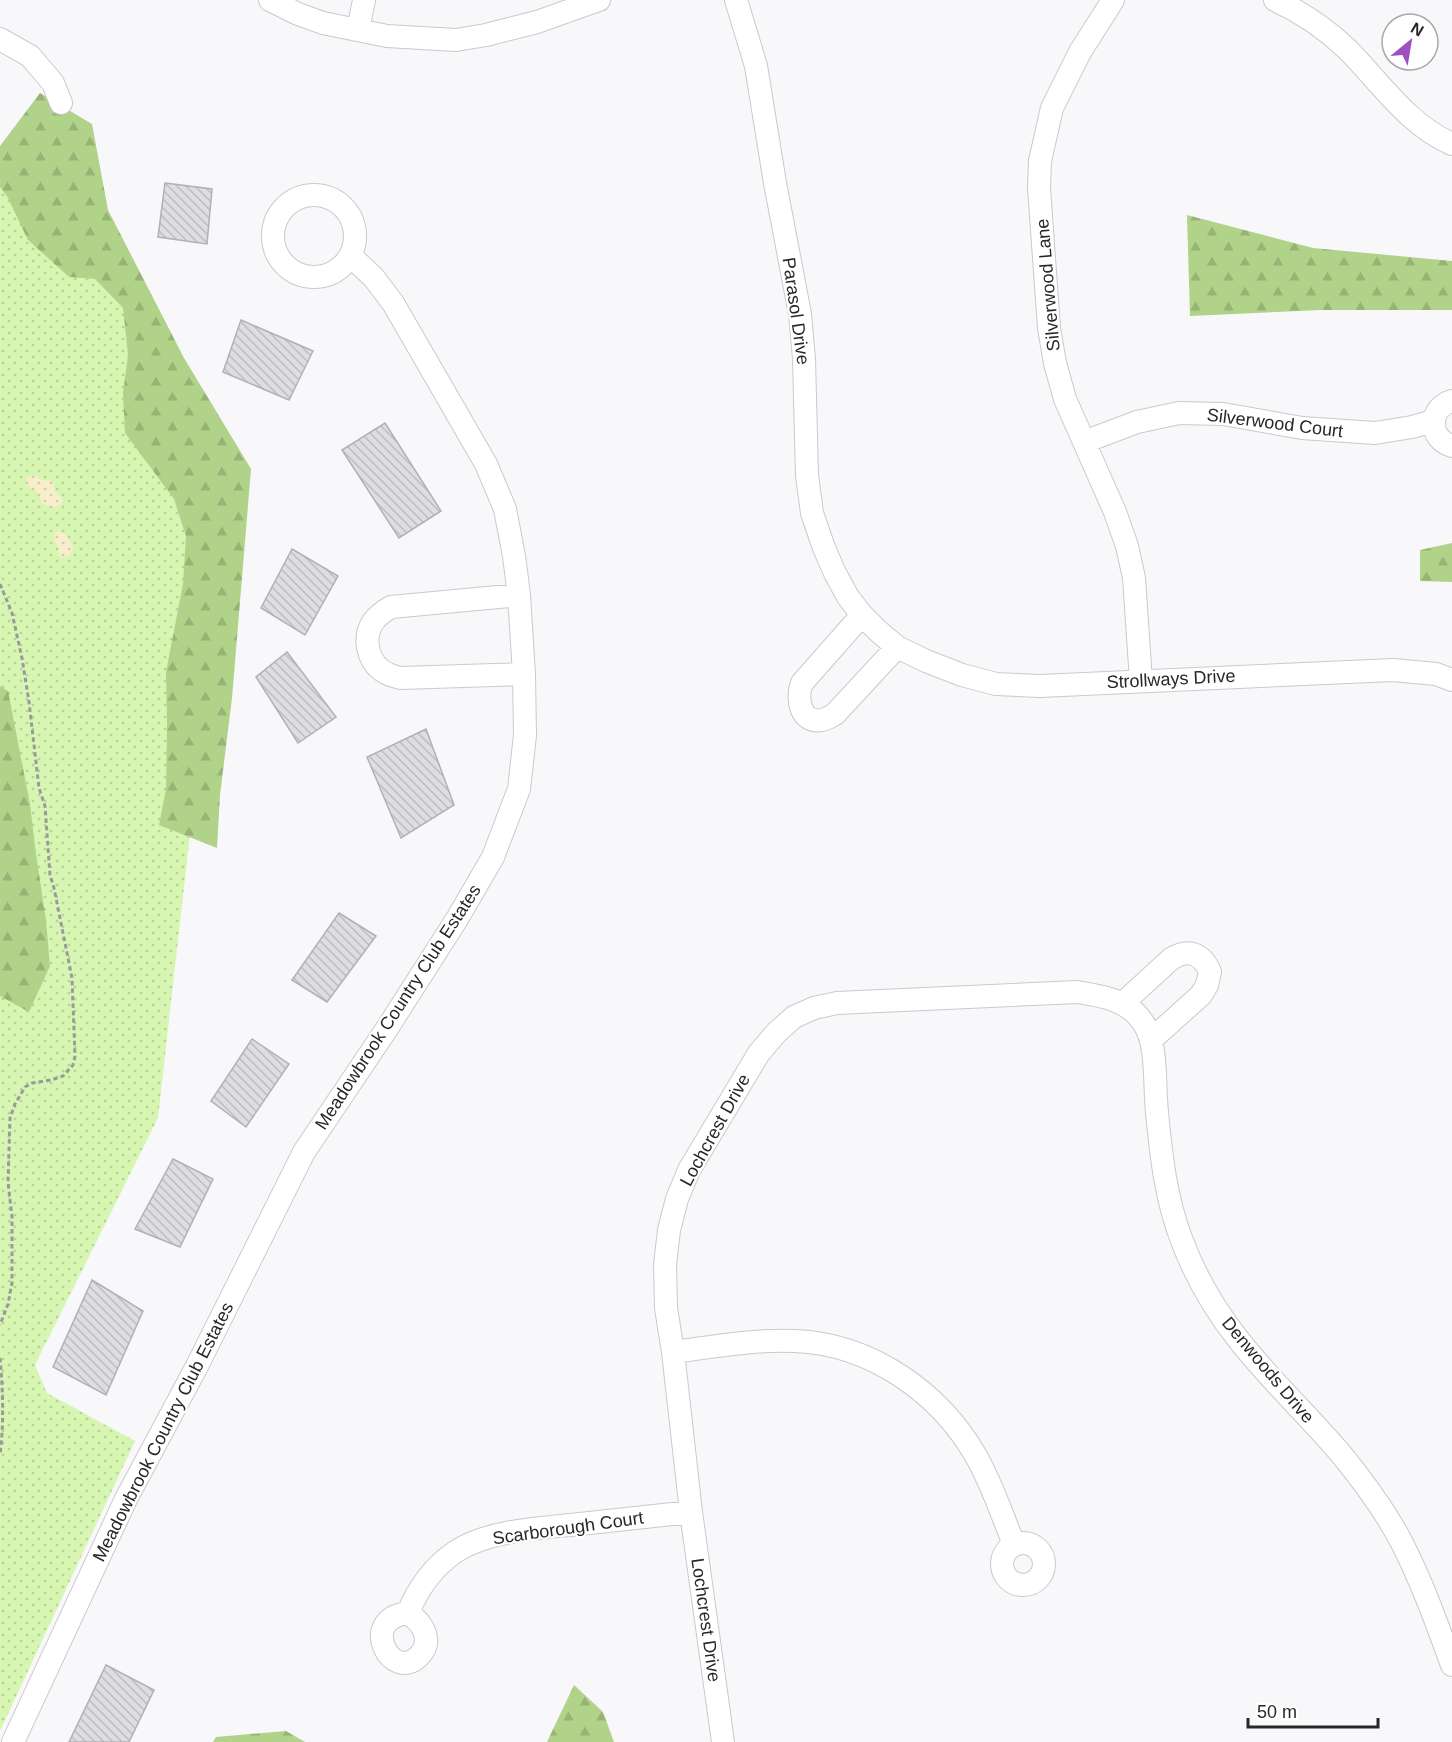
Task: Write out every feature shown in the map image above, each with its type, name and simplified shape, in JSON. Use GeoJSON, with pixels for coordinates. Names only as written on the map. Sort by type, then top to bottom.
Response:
{"type":"FeatureCollection","features":[{"type":"Feature","properties":{"kind":"street"},"geometry":{"type":"LineString","coordinates":[[270,0],[323,23],[387,36],[456,40],[537,22],[599,0]]}},
{"type":"Feature","properties":{"kind":"street"},"geometry":{"type":"LineString","coordinates":[[358,30],[364,0]]}},
{"type":"Feature","properties":{"kind":"street","name":"Parasol Drive"},"geometry":{"type":"LineString","coordinates":[[736,0],[756,66],[800,314],[804,359],[807,474],[812,513],[824,548],[848,597],[862,615],[897,646]]}},
{"type":"Feature","properties":{"kind":"street","name":"Silverwood Lane"},"geometry":{"type":"LineString","coordinates":[[1113,0],[1080,52],[1052,108],[1040,161],[1039,188],[1049,328],[1055,363],[1065,399],[1115,512],[1127,546],[1134,578],[1141,681]]}},
{"type":"Feature","properties":{"kind":"street"},"geometry":{"type":"LineString","coordinates":[[1275,0],[1300,11],[1328,32],[1410,117],[1435,137],[1452,144]]}},
{"type":"Feature","properties":{"kind":"street"},"geometry":{"type":"LineString","coordinates":[[0,39],[30,56],[53,83],[61,103]]}},
{"type":"Feature","properties":{"kind":"street","name":"Meadowbrook Country Club Estates"},"geometry":{"type":"LineString","coordinates":[[13,1742],[126,1499],[197,1366],[304,1152],[457,919],[493,857],[519,789],[525,735],[525,674],[519,595],[505,509],[486,464],[393,303],[374,278],[351,256]]}},
{"type":"Feature","properties":{"kind":"street"},"geometry":{"type":"LineString","coordinates":[[1452,401],[1440,408],[1433,421],[1437,436],[1452,446]]}},
{"type":"Feature","properties":{"kind":"street","name":"Silverwood Court"},"geometry":{"type":"LineString","coordinates":[[1084,442],[1137,422],[1179,413],[1223,414],[1302,428],[1375,433],[1433,421]]}},
{"type":"Feature","properties":{"kind":"street"},"geometry":{"type":"LineString","coordinates":[[519,595],[391,607],[380,614],[372,624],[367,642],[376,666],[387,674],[401,678],[525,674]]}},
{"type":"Feature","properties":{"kind":"street"},"geometry":{"type":"LineString","coordinates":[[862,615],[802,683],[798,698],[801,710],[805,714],[816,720],[824,720],[836,714],[897,646]]}},
{"type":"Feature","properties":{"kind":"street","name":"Strollways Drive"},"geometry":{"type":"LineString","coordinates":[[897,646],[926,661],[962,675],[996,684],[1040,686],[1393,670],[1436,674],[1452,680]]}},
{"type":"Feature","properties":{"kind":"street"},"geometry":{"type":"LineString","coordinates":[[1123,1003],[1178,954],[1185,952],[1204,960],[1210,972],[1208,985],[1201,995],[1152,1039]]}},
{"type":"Feature","properties":{"kind":"street","name":"Lochcrest Drive"},"geometry":{"type":"LineString","coordinates":[[723,1742],[690,1512],[673,1352],[666,1308],[665,1265],[669,1230],[677,1199],[689,1170],[759,1053],[794,1017],[814,1008],[837,1003],[1077,992],[1103,996],[1123,1003],[1144,1023],[1152,1039]]}},
{"type":"Feature","properties":{"kind":"street","name":"Denwoods Drive"},"geometry":{"type":"LineString","coordinates":[[1152,1039],[1165,1183],[1181,1241],[1208,1296],[1238,1339],[1341,1455],[1372,1495],[1401,1542],[1428,1602],[1452,1665]]}},
{"type":"Feature","properties":{"kind":"street"},"geometry":{"type":"LineString","coordinates":[[673,1352],[770,1341],[798,1341],[835,1347],[871,1360],[902,1376],[928,1395],[955,1424],[977,1457],[1014,1544]]}},
{"type":"Feature","properties":{"kind":"street","name":"Scarborough Court"},"geometry":{"type":"LineString","coordinates":[[408,1613],[424,1580],[440,1564],[457,1551],[483,1539],[523,1531],[690,1512]]}},
{"type":"Feature","properties":{"kind":"path"},"geometry":{"type":"LineString","coordinates":[[0,584],[12,613],[29,702],[39,788],[45,806],[50,874],[72,978],[75,1056],[74,1065],[63,1076],[32,1083],[25,1087],[10,1118],[8,1182],[12,1217],[12,1283],[8,1304],[0,1325]]}},
{"type":"Feature","properties":{"kind":"path"},"geometry":{"type":"LineString","coordinates":[[0,1358],[2,1390],[0,1455]]}},
{"type":"Feature","properties":{"kind":"green space"},"geometry":{"type":"Polygon","coordinates":[[[40,93],[92,124],[108,210],[184,358],[251,469],[217,848],[159,825],[166,789],[166,672],[183,584],[186,536],[174,499],[125,433],[123,393],[128,355],[123,308],[95,279],[69,277],[28,240],[7,196],[0,187],[0,146],[40,93]]]}},
{"type":"Feature","properties":{"kind":"green space"},"geometry":{"type":"Polygon","coordinates":[[[0,159],[71,185],[232,461],[158,1118],[35,1365],[47,1393],[135,1441],[0,1731],[0,159]]]}},
{"type":"Feature","properties":{"kind":"green space"},"geometry":{"type":"Polygon","coordinates":[[[1187,215],[1313,248],[1452,261],[1452,310],[1321,310],[1190,316],[1187,215]]]}},
{"type":"Feature","properties":{"kind":"green space"},"geometry":{"type":"Polygon","coordinates":[[[1452,543],[1452,582],[1420,581],[1420,550],[1452,543]]]}},
{"type":"Feature","properties":{"kind":"green space"},"geometry":{"type":"Polygon","coordinates":[[[0,686],[8,691],[30,804],[46,920],[50,966],[29,1012],[0,996],[0,686]]]}},
{"type":"Feature","properties":{"kind":"green space"},"geometry":{"type":"Polygon","coordinates":[[[574,1685],[603,1712],[614,1742],[547,1742],[574,1685]]]}},
{"type":"Feature","properties":{"kind":"green space"},"geometry":{"type":"Polygon","coordinates":[[[286,1731],[305,1742],[213,1742],[216,1737],[286,1731]]]}},
{"type":"Feature","properties":{"kind":"sand"},"geometry":{"type":"Polygon","coordinates":[[[32,475],[53,482],[55,492],[62,498],[62,505],[52,508],[42,503],[38,493],[26,485],[27,477],[32,475]]]}},
{"type":"Feature","properties":{"kind":"sand"},"geometry":{"type":"Polygon","coordinates":[[[58,531],[66,534],[73,547],[71,555],[65,558],[59,556],[58,545],[54,540],[54,535],[58,531]]]}},
{"type":"Feature","properties":{"kind":"building"},"geometry":{"type":"Polygon","coordinates":[[[165,183],[212,189],[207,244],[158,237],[165,183]]]}},
{"type":"Feature","properties":{"kind":"building"},"geometry":{"type":"Polygon","coordinates":[[[241,320],[313,351],[289,400],[223,372],[241,320]]]}},
{"type":"Feature","properties":{"kind":"building"},"geometry":{"type":"Polygon","coordinates":[[[385,423],[441,511],[399,538],[342,450],[385,423]]]}},
{"type":"Feature","properties":{"kind":"building"},"geometry":{"type":"Polygon","coordinates":[[[292,549],[338,576],[305,635],[261,608],[292,549]]]}},
{"type":"Feature","properties":{"kind":"building"},"geometry":{"type":"Polygon","coordinates":[[[287,652],[336,717],[298,743],[256,677],[287,652]]]}},
{"type":"Feature","properties":{"kind":"building"},"geometry":{"type":"Polygon","coordinates":[[[426,729],[454,805],[401,838],[367,757],[426,729]]]}},
{"type":"Feature","properties":{"kind":"building"},"geometry":{"type":"Polygon","coordinates":[[[339,913],[376,936],[327,1002],[292,980],[339,913]]]}},
{"type":"Feature","properties":{"kind":"building"},"geometry":{"type":"Polygon","coordinates":[[[252,1039],[289,1064],[246,1127],[211,1101],[252,1039]]]}},
{"type":"Feature","properties":{"kind":"building"},"geometry":{"type":"Polygon","coordinates":[[[173,1159],[213,1179],[180,1247],[135,1229],[173,1159]]]}},
{"type":"Feature","properties":{"kind":"building"},"geometry":{"type":"Polygon","coordinates":[[[92,1280],[143,1311],[106,1395],[53,1367],[92,1280]]]}},
{"type":"Feature","properties":{"kind":"building"},"geometry":{"type":"Polygon","coordinates":[[[106,1665],[154,1690],[129,1742],[69,1742],[106,1665]]]}}]}
